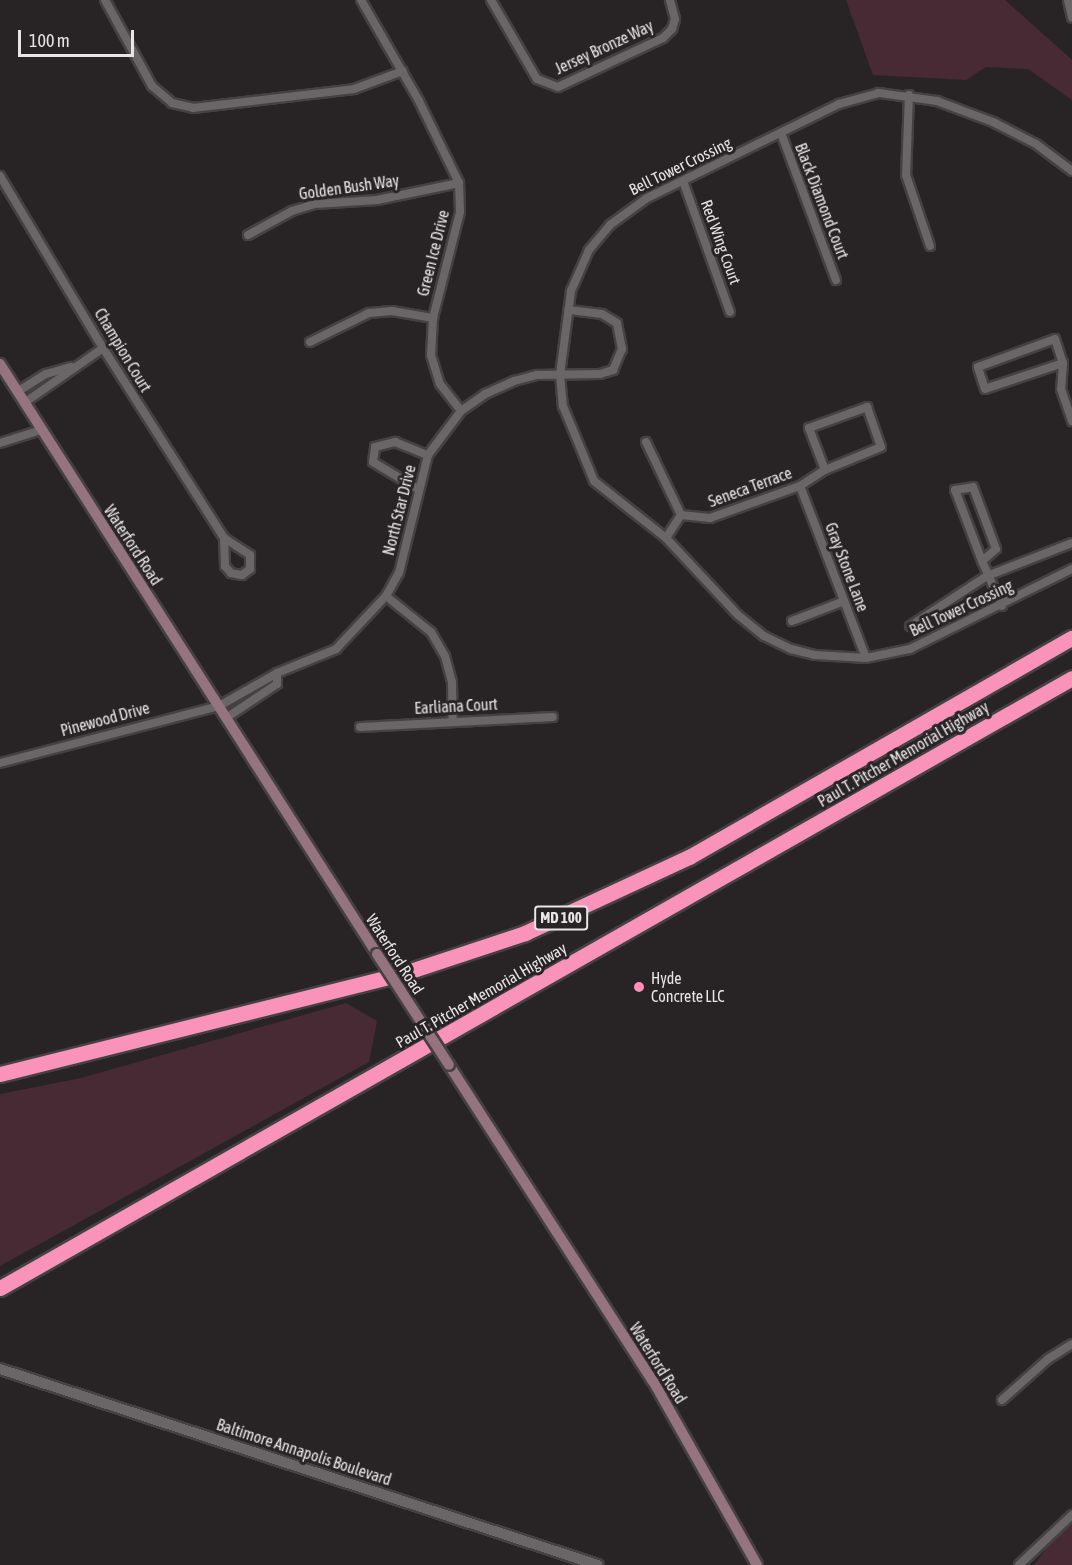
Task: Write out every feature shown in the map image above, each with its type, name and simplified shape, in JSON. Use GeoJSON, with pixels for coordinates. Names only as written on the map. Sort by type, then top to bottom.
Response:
{"type":"FeatureCollection","features":[{"type":"Feature","properties":{"kind":"highway","name":"Paul T. Pitcher Memorial Highway"},"geometry":{"type":"LineString","coordinates":[[0,1074],[398,975],[525,933],[689,857],[1072,638]]}},
{"type":"Feature","properties":{"kind":"highway","name":"Paul T. Pitcher Memorial Highway"},"geometry":{"type":"LineString","coordinates":[[0,1288],[1072,678]]}},
{"type":"Feature","properties":{"kind":"main road","name":"Waterford Road"},"geometry":{"type":"LineString","coordinates":[[0,364],[653,1381],[757,1565]]}},
{"type":"Feature","properties":{"kind":"street"},"geometry":{"type":"LineString","coordinates":[[105,0],[152,86],[172,103],[193,108],[354,89],[403,71]]}},
{"type":"Feature","properties":{"kind":"street","name":"Green Ice Drive"},"geometry":{"type":"LineString","coordinates":[[361,0],[403,71],[459,183],[458,222],[433,318],[431,355],[440,384],[461,411]]}},
{"type":"Feature","properties":{"kind":"street","name":"Jersey Bronze Way"},"geometry":{"type":"LineString","coordinates":[[491,0],[537,79],[558,87],[663,38],[672,29],[675,19],[670,0]]}},
{"type":"Feature","properties":{"kind":"street"},"geometry":{"type":"LineString","coordinates":[[1068,0],[1072,18]]}},
{"type":"Feature","properties":{"kind":"street"},"geometry":{"type":"LineString","coordinates":[[909,95],[906,175],[930,246]]}},
{"type":"Feature","properties":{"kind":"street","name":"Bell Tower Crossing"},"geometry":{"type":"LineString","coordinates":[[1072,171],[1036,144],[993,122],[937,101],[909,95],[861,97],[630,208],[610,225],[580,268],[568,310],[560,374],[563,406],[594,481],[666,538],[738,615],[764,636],[815,655],[866,658],[910,649],[1002,606],[1072,569]]}},
{"type":"Feature","properties":{"kind":"street","name":"Black Diamond Court"},"geometry":{"type":"LineString","coordinates":[[781,134],[836,280]]}},
{"type":"Feature","properties":{"kind":"street","name":"Champion Court"},"geometry":{"type":"LineString","coordinates":[[0,176],[102,348],[225,538],[250,555],[252,564],[247,572],[236,575],[228,571],[225,538]]}},
{"type":"Feature","properties":{"kind":"street","name":"Red Wing Court"},"geometry":{"type":"LineString","coordinates":[[683,181],[730,312]]}},
{"type":"Feature","properties":{"kind":"street","name":"Golden Bush Way"},"geometry":{"type":"LineString","coordinates":[[248,235],[292,211],[315,204],[377,200],[459,183]]}},
{"type":"Feature","properties":{"kind":"street","name":"North Star Drive"},"geometry":{"type":"LineString","coordinates":[[219,706],[277,673],[336,649],[386,596],[399,573],[428,455],[461,411],[485,394],[514,381],[560,374],[600,374],[612,370],[622,349],[617,322],[602,314],[568,310]]}},
{"type":"Feature","properties":{"kind":"street"},"geometry":{"type":"LineString","coordinates":[[310,342],[369,313],[392,311],[433,318]]}},
{"type":"Feature","properties":{"kind":"street"},"geometry":{"type":"LineString","coordinates":[[1063,363],[985,389],[978,367],[1055,339],[1063,363],[1061,389],[1071,414]]}},
{"type":"Feature","properties":{"kind":"street"},"geometry":{"type":"LineString","coordinates":[[24,403],[102,348]]}},
{"type":"Feature","properties":{"kind":"street"},"geometry":{"type":"LineString","coordinates":[[17,392],[46,374],[74,366]]}},
{"type":"Feature","properties":{"kind":"street","name":"Seneca Terrace"},"geometry":{"type":"LineString","coordinates":[[681,515],[710,518],[800,486],[825,470],[881,447],[867,407],[809,428],[825,470]]}},
{"type":"Feature","properties":{"kind":"street"},"geometry":{"type":"LineString","coordinates":[[0,443],[41,430]]}},
{"type":"Feature","properties":{"kind":"street"},"geometry":{"type":"LineString","coordinates":[[418,489],[382,471],[373,456],[375,447],[395,442],[428,455]]}},
{"type":"Feature","properties":{"kind":"street"},"geometry":{"type":"LineString","coordinates":[[646,442],[681,515],[666,538]]}},
{"type":"Feature","properties":{"kind":"street","name":"Gray Stone Lane"},"geometry":{"type":"LineString","coordinates":[[800,486],[866,658]]}},
{"type":"Feature","properties":{"kind":"street"},"geometry":{"type":"LineString","coordinates":[[982,561],[996,549],[977,497],[973,487],[955,490],[987,576],[1002,606]]}},
{"type":"Feature","properties":{"kind":"street"},"geometry":{"type":"LineString","coordinates":[[910,626],[987,576],[1072,543]]}},
{"type":"Feature","properties":{"kind":"street"},"geometry":{"type":"LineString","coordinates":[[386,596],[431,632],[445,656],[452,682],[453,721]]}},
{"type":"Feature","properties":{"kind":"street"},"geometry":{"type":"LineString","coordinates":[[792,621],[844,601]]}},
{"type":"Feature","properties":{"kind":"street"},"geometry":{"type":"LineString","coordinates":[[226,718],[277,684],[277,673]]}},
{"type":"Feature","properties":{"kind":"street","name":"Pinewood Drive"},"geometry":{"type":"LineString","coordinates":[[0,763],[219,706]]}},
{"type":"Feature","properties":{"kind":"street","name":"Earliana Court"},"geometry":{"type":"LineString","coordinates":[[360,727],[553,717]]}},
{"type":"Feature","properties":{"kind":"street"},"geometry":{"type":"LineString","coordinates":[[1002,1400],[1048,1359],[1072,1344]]}},
{"type":"Feature","properties":{"kind":"street","name":"Baltimore Annapolis Boulevard"},"geometry":{"type":"LineString","coordinates":[[0,1369],[598,1565]]}},
{"type":"Feature","properties":{"kind":"street"},"geometry":{"type":"LineString","coordinates":[[1019,1565],[1072,1515]]}},
{"type":"Feature","properties":{"kind":"shaded area"},"geometry":{"type":"Polygon","coordinates":[[[846,0],[1005,0],[1072,60],[1072,100],[1028,69],[986,67],[966,80],[873,75],[846,0]]]}},
{"type":"Feature","properties":{"kind":"shaded area"},"geometry":{"type":"Polygon","coordinates":[[[346,1003],[377,1021],[369,1062],[0,1266],[0,1094],[81,1078],[346,1003]]]}},
{"type":"Feature","properties":{"kind":"shaded area"},"geometry":{"type":"Polygon","coordinates":[[[1072,1525],[1072,1565],[1034,1565],[1059,1532],[1072,1525]]]}},
{"type":"Feature","properties":{"kind":"place","name":"Hyde Concrete LLC"},"geometry":{"type":"Point","coordinates":[639,987]}}]}
